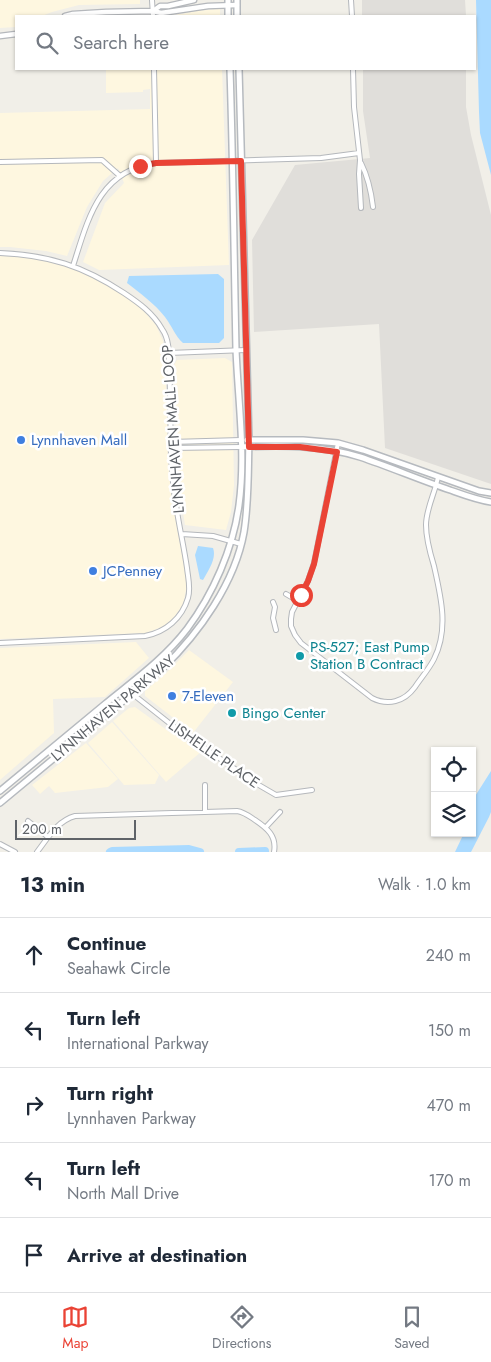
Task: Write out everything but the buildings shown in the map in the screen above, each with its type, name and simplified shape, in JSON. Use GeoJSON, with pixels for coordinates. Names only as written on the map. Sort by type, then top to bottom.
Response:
{"type":"FeatureCollection","features":[{"type":"Feature","properties":{"kind":"main road"},"geometry":{"type":"LineString","coordinates":[[228,2],[228,15]]}},
{"type":"Feature","properties":{"kind":"main road"},"geometry":{"type":"LineString","coordinates":[[237,2],[237,15]]}},
{"type":"Feature","properties":{"kind":"main road","name":"LYNNHAVEN PARKWAY"},"geometry":{"type":"LineString","coordinates":[[0,791],[167,652],[203,605],[218,577],[231,540],[239,506],[241,440],[236,351],[230,70]]}},
{"type":"Feature","properties":{"kind":"main road","name":"LYNNHAVEN PARKWAY"},"geometry":{"type":"LineString","coordinates":[[0,803],[174,658],[214,604],[227,580],[241,544],[249,484],[249,440],[238,70]]}},
{"type":"Feature","properties":{"kind":"main road"},"geometry":{"type":"LineString","coordinates":[[241,440],[303,440],[338,443],[479,491],[491,493]]}},
{"type":"Feature","properties":{"kind":"main road"},"geometry":{"type":"LineString","coordinates":[[241,447],[300,447],[337,452],[358,457],[478,500],[491,502]]}},
{"type":"Feature","properties":{"kind":"street"},"geometry":{"type":"LineString","coordinates":[[152,0],[153,13]]}},
{"type":"Feature","properties":{"kind":"street"},"geometry":{"type":"LineString","coordinates":[[153,13],[160,6],[194,0]]}},
{"type":"Feature","properties":{"kind":"street"},"geometry":{"type":"LineString","coordinates":[[351,0],[352,15]]}},
{"type":"Feature","properties":{"kind":"street"},"geometry":{"type":"LineString","coordinates":[[71,15],[90,12],[161,13],[237,2]]}},
{"type":"Feature","properties":{"kind":"street"},"geometry":{"type":"LineString","coordinates":[[0,36],[15,34]]}},
{"type":"Feature","properties":{"kind":"street"},"geometry":{"type":"LineString","coordinates":[[154,70],[156,163]]}},
{"type":"Feature","properties":{"kind":"street"},"geometry":{"type":"LineString","coordinates":[[353,70],[354,106],[360,160],[360,208]]}},
{"type":"Feature","properties":{"kind":"street"},"geometry":{"type":"LineString","coordinates":[[73,266],[95,205],[104,191],[120,176],[136,167],[156,163],[321,158],[359,153]]}},
{"type":"Feature","properties":{"kind":"street"},"geometry":{"type":"LineString","coordinates":[[0,162],[102,160],[120,176]]}},
{"type":"Feature","properties":{"kind":"street"},"geometry":{"type":"LineString","coordinates":[[360,160],[368,179],[373,207]]}},
{"type":"Feature","properties":{"kind":"street","name":"LYNNHAVEN MALL LOOP"},"geometry":{"type":"LineString","coordinates":[[0,253],[32,256],[73,266],[97,276],[130,297],[149,312],[164,332],[168,343],[171,448],[175,496],[189,586],[188,597],[178,617],[162,631],[145,636],[0,643]]}},
{"type":"Feature","properties":{"kind":"street"},"geometry":{"type":"LineString","coordinates":[[168,353],[246,350]]}},
{"type":"Feature","properties":{"kind":"street"},"geometry":{"type":"LineString","coordinates":[[171,442],[241,440]]}},
{"type":"Feature","properties":{"kind":"street"},"geometry":{"type":"LineString","coordinates":[[338,443],[314,564],[308,581],[292,612],[291,626],[301,643],[372,698],[381,702],[396,702],[406,697],[434,660],[441,642],[442,600],[426,536],[426,523],[438,477]]}},
{"type":"Feature","properties":{"kind":"street"},"geometry":{"type":"LineString","coordinates":[[171,448],[241,447]]}},
{"type":"Feature","properties":{"kind":"street"},"geometry":{"type":"LineString","coordinates":[[182,534],[205,535],[241,544]]}},
{"type":"Feature","properties":{"kind":"street"},"geometry":{"type":"LineString","coordinates":[[286,594],[298,600]]}},
{"type":"Feature","properties":{"kind":"street"},"geometry":{"type":"LineString","coordinates":[[273,602],[275,607],[273,618],[276,630]]}},
{"type":"Feature","properties":{"kind":"street","name":"LISHELLE PLACE"},"geometry":{"type":"LineString","coordinates":[[125,688],[178,730],[276,795],[312,790]]}},
{"type":"Feature","properties":{"kind":"street"},"geometry":{"type":"LineString","coordinates":[[205,785],[205,812]]}},
{"type":"Feature","properties":{"kind":"street"},"geometry":{"type":"LineString","coordinates":[[37,852],[59,824],[74,816],[242,811],[266,827],[274,840],[274,852]]}},
{"type":"Feature","properties":{"kind":"street"},"geometry":{"type":"LineString","coordinates":[[266,827],[280,812]]}},
{"type":"Feature","properties":{"kind":"street"},"geometry":{"type":"LineString","coordinates":[[28,821],[48,837]]}},
{"type":"Feature","properties":{"kind":"street"},"geometry":{"type":"LineString","coordinates":[[0,844],[15,852]]}},
{"type":"Feature","properties":{"kind":"shaded area"},"geometry":{"type":"Polygon","coordinates":[[[0,0],[140,0],[140,4],[79,5],[44,15],[15,15],[15,27],[0,28],[0,0]]]}},
{"type":"Feature","properties":{"kind":"shaded area"},"geometry":{"type":"Polygon","coordinates":[[[362,0],[465,0],[466,15],[362,15],[362,0]]]}},
{"type":"Feature","properties":{"kind":"shaded area"},"geometry":{"type":"Polygon","coordinates":[[[220,9],[220,15],[176,15],[196,11],[220,9]]]}},
{"type":"Feature","properties":{"kind":"shaded area"},"geometry":{"type":"Polygon","coordinates":[[[106,70],[222,70],[229,265],[99,270],[83,262],[105,203],[124,183],[118,168],[103,181],[87,207],[67,256],[46,251],[0,247],[0,113],[150,109],[150,89],[143,90],[143,92],[106,93],[106,70]]]}},
{"type":"Feature","properties":{"kind":"shaded area"},"geometry":{"type":"Polygon","coordinates":[[[363,70],[466,70],[466,107],[491,215],[491,484],[385,448],[379,324],[254,332],[252,240],[295,165],[370,158],[363,111],[363,70]]]}},
{"type":"Feature","properties":{"kind":"shaded area","name":"Lynnhaven Mall"},"geometry":{"type":"Polygon","coordinates":[[[0,256],[26,257],[57,263],[89,275],[118,291],[142,309],[156,325],[163,341],[170,479],[186,577],[183,605],[172,620],[164,626],[146,633],[0,639],[0,256]]]}},
{"type":"Feature","properties":{"kind":"shaded area"},"geometry":{"type":"Polygon","coordinates":[[[225,358],[232,362],[234,485],[231,512],[226,530],[185,525],[177,474],[174,365],[177,360],[225,358]]]}},
{"type":"Feature","properties":{"kind":"shaded area"},"geometry":{"type":"Polygon","coordinates":[[[136,642],[149,658],[105,697],[53,699],[54,733],[0,780],[0,648],[136,642]]]}},
{"type":"Feature","properties":{"kind":"shaded area"},"geometry":{"type":"Polygon","coordinates":[[[189,650],[233,682],[193,733],[145,696],[145,691],[189,650]]]}},
{"type":"Feature","properties":{"kind":"shaded area"},"geometry":{"type":"Polygon","coordinates":[[[135,707],[171,733],[202,751],[166,782],[113,721],[129,708],[135,707]]]}},
{"type":"Feature","properties":{"kind":"shaded area"},"geometry":{"type":"Polygon","coordinates":[[[112,722],[159,775],[155,784],[124,785],[88,743],[112,722]]]}},
{"type":"Feature","properties":{"kind":"shaded area"},"geometry":{"type":"Polygon","coordinates":[[[86,743],[118,779],[108,787],[55,793],[49,786],[40,794],[32,785],[86,743]]]}},
{"type":"Feature","properties":{"kind":"water"},"geometry":{"type":"Polygon","coordinates":[[[476,0],[491,0],[491,175],[480,133],[476,0]]]}},
{"type":"Feature","properties":{"kind":"water"},"geometry":{"type":"Polygon","coordinates":[[[218,274],[224,279],[224,338],[219,343],[183,343],[161,312],[127,283],[129,276],[218,274]]]}},
{"type":"Feature","properties":{"kind":"water"},"geometry":{"type":"Polygon","coordinates":[[[198,546],[213,548],[214,552],[211,564],[203,580],[200,579],[195,555],[198,546]]]}},
{"type":"Feature","properties":{"kind":"water"},"geometry":{"type":"Polygon","coordinates":[[[491,771],[491,812],[489,817],[471,852],[455,852],[462,837],[476,837],[476,795],[491,771]]]}},
{"type":"Feature","properties":{"kind":"waterway"},"geometry":{"type":"LineString","coordinates":[[110,852],[189,849],[200,852]]}},
{"type":"Feature","properties":{"kind":"waterway"},"geometry":{"type":"LineString","coordinates":[[239,852],[265,851]]}},
{"type":"Feature","properties":{"kind":"place","name":"Lynnhaven Mall"},"geometry":{"type":"Point","coordinates":[21,440]}},
{"type":"Feature","properties":{"kind":"place","name":"JCPenney"},"geometry":{"type":"Point","coordinates":[93,571]}},
{"type":"Feature","properties":{"kind":"place","name":"PS-527; East Pump Station B Contract"},"geometry":{"type":"Point","coordinates":[300,656]}},
{"type":"Feature","properties":{"kind":"place","name":"7-Eleven"},"geometry":{"type":"Point","coordinates":[172,696]}},
{"type":"Feature","properties":{"kind":"place","name":"Bingo Center"},"geometry":{"type":"Point","coordinates":[232,713]}},
{"type":"Feature","properties":{"kind":"route"},"geometry":{"type":"LineString","coordinates":[[140,166],[156,163],[241,161],[249,447],[318,448],[337,452],[314,564],[301,595]]}}]}
